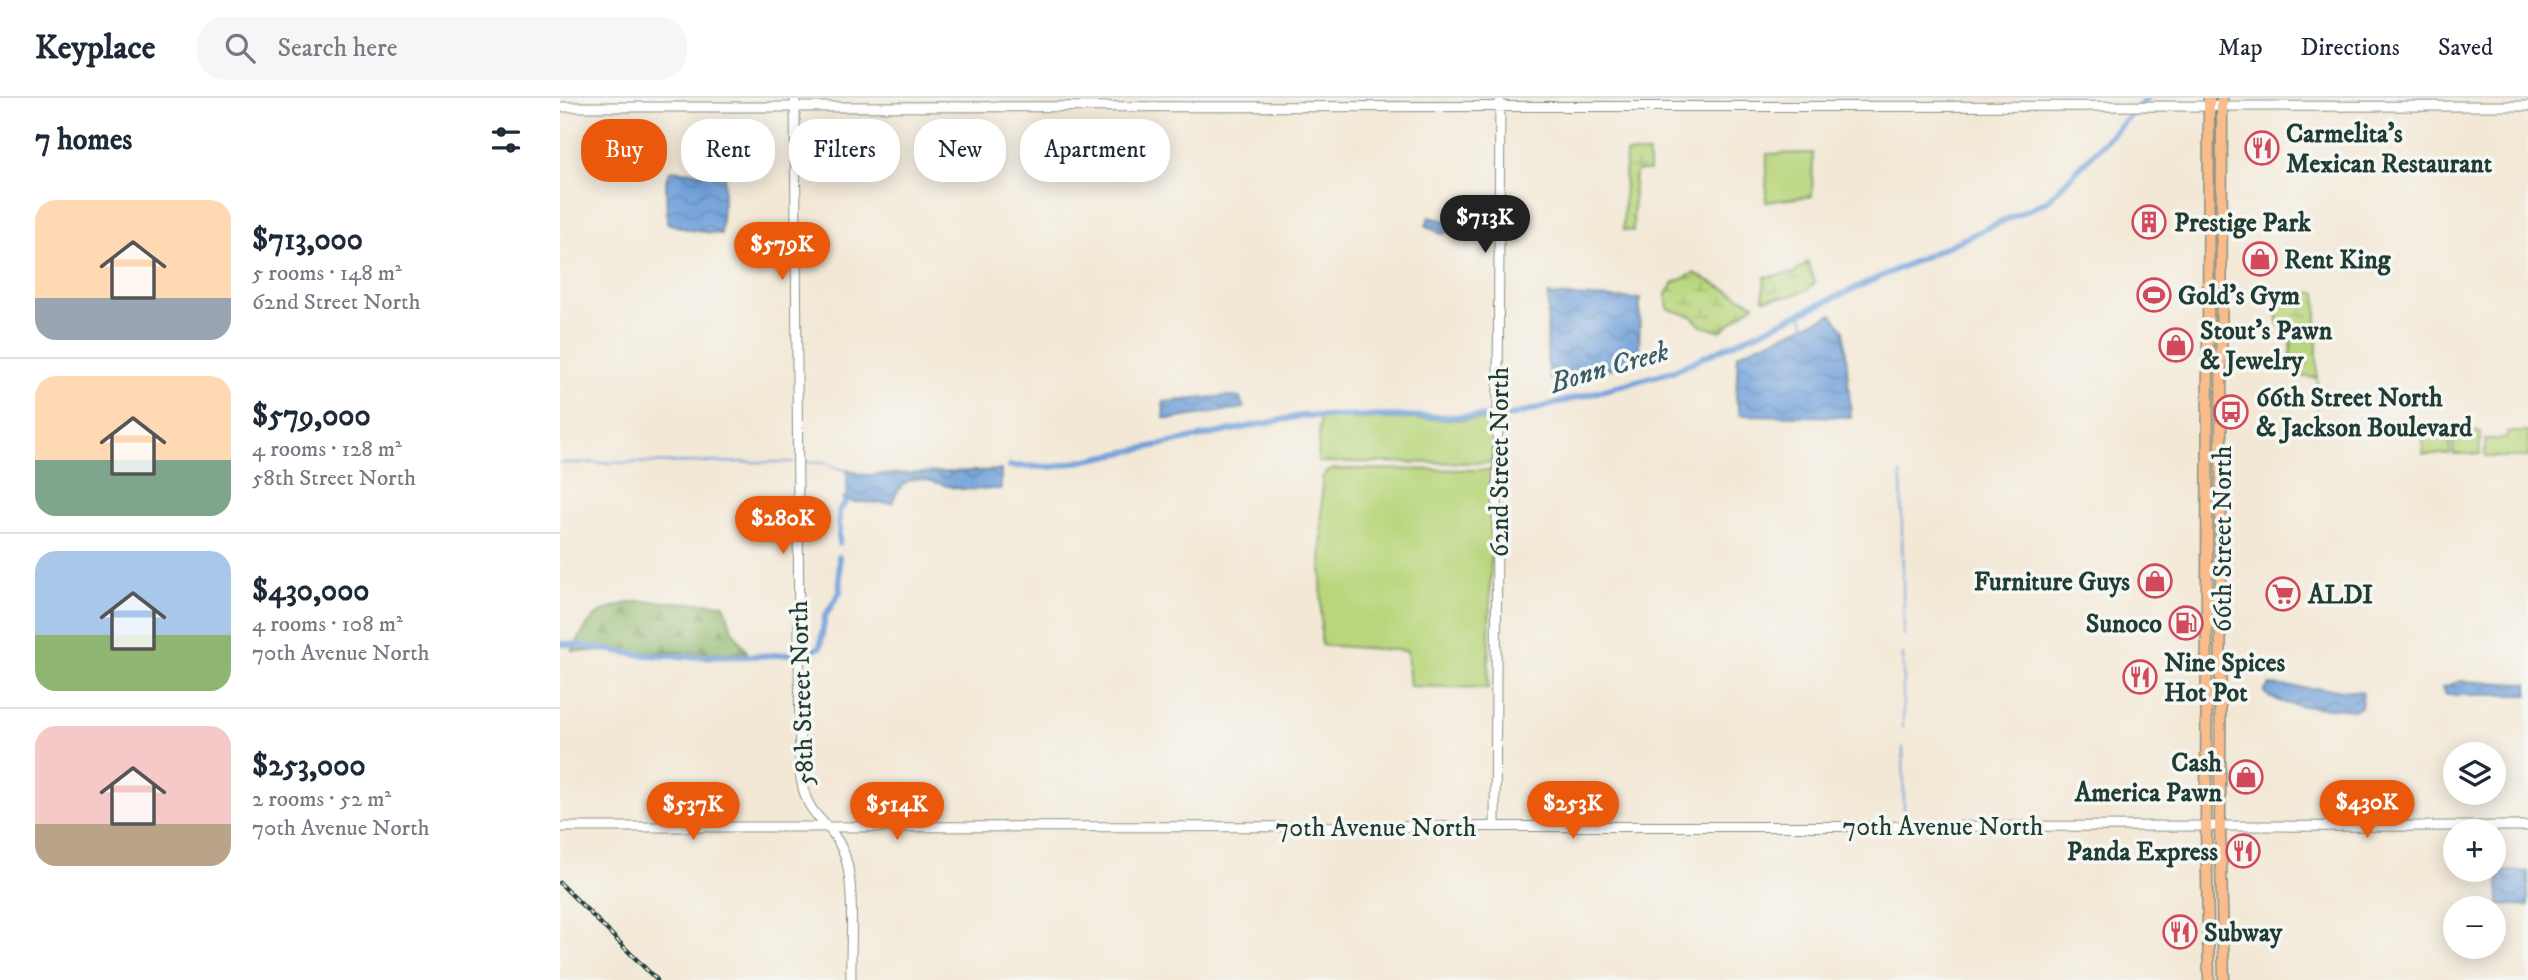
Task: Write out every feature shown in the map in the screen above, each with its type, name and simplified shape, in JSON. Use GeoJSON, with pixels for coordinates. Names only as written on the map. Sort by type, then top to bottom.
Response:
{"type":"FeatureCollection","features":[{"type":"Feature","properties":{"kind":"main road","name":"66th Street North"},"geometry":{"type":"LineString","coordinates":[[2209,102],[2206,826],[2209,980]]}},
{"type":"Feature","properties":{"kind":"main road","name":"66th Street North"},"geometry":{"type":"LineString","coordinates":[[2222,102],[2220,826],[2224,980]]}},
{"type":"Feature","properties":{"kind":"street"},"geometry":{"type":"LineString","coordinates":[[560,107],[795,102],[1500,102],[2151,107],[2222,102],[2528,106]]}},
{"type":"Feature","properties":{"kind":"street","name":"58th Street North"},"geometry":{"type":"LineString","coordinates":[[795,102],[797,462],[803,793],[811,812],[843,850],[847,863],[850,980]]}},
{"type":"Feature","properties":{"kind":"street","name":"62nd Street North"},"geometry":{"type":"LineString","coordinates":[[1495,827],[1500,102]]}},
{"type":"Feature","properties":{"kind":"street","name":"70th Avenue North"},"geometry":{"type":"LineString","coordinates":[[560,827],[2528,826]]}},
{"type":"Feature","properties":{"kind":"green space"},"geometry":{"type":"Polygon","coordinates":[[[1626,153],[1649,153],[1649,171],[1637,171],[1634,180],[1633,231],[1623,230],[1626,153]]]}},
{"type":"Feature","properties":{"kind":"green space"},"geometry":{"type":"Polygon","coordinates":[[[1813,153],[1812,196],[1766,202],[1767,154],[1813,153]]]}},
{"type":"Feature","properties":{"kind":"green space"},"geometry":{"type":"Polygon","coordinates":[[[1808,262],[1815,283],[1807,290],[1791,296],[1763,299],[1765,277],[1794,273],[1808,262]]]}},
{"type":"Feature","properties":{"kind":"green space"},"geometry":{"type":"Polygon","coordinates":[[[1694,273],[1754,304],[1721,331],[1701,326],[1691,316],[1668,309],[1666,294],[1673,283],[1694,273]]]}},
{"type":"Feature","properties":{"kind":"green space"},"geometry":{"type":"Polygon","coordinates":[[[2273,292],[2317,293],[2317,378],[2296,376],[2290,370],[2292,329],[2279,325],[2273,292]]]}},
{"type":"Feature","properties":{"kind":"green space"},"geometry":{"type":"Polygon","coordinates":[[[1320,418],[1495,420],[1493,463],[1318,462],[1320,418]]]}},
{"type":"Feature","properties":{"kind":"green space"},"geometry":{"type":"Polygon","coordinates":[[[2423,432],[2449,432],[2450,454],[2423,454],[2423,432]]]}},
{"type":"Feature","properties":{"kind":"green space"},"geometry":{"type":"Polygon","coordinates":[[[2453,432],[2480,432],[2480,454],[2453,454],[2453,432]]]}},
{"type":"Feature","properties":{"kind":"green space"},"geometry":{"type":"Polygon","coordinates":[[[2507,432],[2528,432],[2528,457],[2485,457],[2485,439],[2506,439],[2507,432]]]}},
{"type":"Feature","properties":{"kind":"green space"},"geometry":{"type":"Polygon","coordinates":[[[1334,469],[1493,470],[1488,688],[1410,686],[1407,651],[1321,645],[1322,480],[1325,473],[1334,469]]]}},
{"type":"Feature","properties":{"kind":"green space"},"geometry":{"type":"Polygon","coordinates":[[[641,601],[724,604],[732,630],[748,653],[572,651],[585,628],[598,614],[615,606],[641,601]]]}},
{"type":"Feature","properties":{"kind":"water"},"geometry":{"type":"Polygon","coordinates":[[[671,170],[681,171],[681,182],[725,182],[721,234],[690,230],[667,223],[667,177],[671,170]]]}},
{"type":"Feature","properties":{"kind":"water"},"geometry":{"type":"Polygon","coordinates":[[[1456,213],[1463,219],[1457,231],[1441,234],[1426,226],[1429,217],[1446,221],[1456,213]]]}},
{"type":"Feature","properties":{"kind":"water"},"geometry":{"type":"Polygon","coordinates":[[[1548,295],[1640,299],[1639,359],[1576,380],[1551,380],[1547,360],[1548,295]]]}},
{"type":"Feature","properties":{"kind":"water"},"geometry":{"type":"Polygon","coordinates":[[[1832,314],[1844,330],[1851,417],[1740,415],[1736,398],[1738,354],[1832,314]]]}},
{"type":"Feature","properties":{"kind":"water"},"geometry":{"type":"Polygon","coordinates":[[[1226,396],[1240,398],[1244,408],[1164,418],[1163,402],[1226,396]]]}},
{"type":"Feature","properties":{"kind":"water"},"geometry":{"type":"Polygon","coordinates":[[[847,470],[865,475],[1001,470],[1001,489],[962,489],[914,479],[898,490],[892,503],[852,502],[843,499],[847,495],[847,470]]]}},
{"type":"Feature","properties":{"kind":"water"},"geometry":{"type":"Polygon","coordinates":[[[2461,681],[2528,684],[2528,695],[2446,695],[2443,687],[2461,681]]]}},
{"type":"Feature","properties":{"kind":"water"},"geometry":{"type":"Polygon","coordinates":[[[2269,685],[2363,692],[2361,707],[2353,710],[2280,702],[2264,692],[2269,685]]]}},
{"type":"Feature","properties":{"kind":"water"},"geometry":{"type":"Polygon","coordinates":[[[2506,871],[2528,871],[2528,906],[2506,904],[2506,896],[2499,896],[2498,882],[2506,882],[2506,871]]]}},
{"type":"Feature","properties":{"kind":"waterway","name":"Bonn Creek"},"geometry":{"type":"LineString","coordinates":[[1010,466],[1053,467],[1301,416],[1507,417],[1673,371],[2047,201],[2147,98]]}},
{"type":"Feature","properties":{"kind":"waterway"},"geometry":{"type":"LineString","coordinates":[[1801,313],[1806,326]]}},
{"type":"Feature","properties":{"kind":"waterway"},"geometry":{"type":"LineString","coordinates":[[560,463],[793,462]]}},
{"type":"Feature","properties":{"kind":"waterway"},"geometry":{"type":"LineString","coordinates":[[803,462],[824,463],[846,471]]}},
{"type":"Feature","properties":{"kind":"waterway"},"geometry":{"type":"LineString","coordinates":[[1901,474],[1904,635]]}},
{"type":"Feature","properties":{"kind":"waterway"},"geometry":{"type":"LineString","coordinates":[[839,543],[839,511],[845,503]]}},
{"type":"Feature","properties":{"kind":"waterway"},"geometry":{"type":"LineString","coordinates":[[560,644],[674,656],[761,656],[808,651],[820,647],[825,616],[840,592],[839,557]]}},
{"type":"Feature","properties":{"kind":"waterway"},"geometry":{"type":"LineString","coordinates":[[1903,654],[1903,728]]}},
{"type":"Feature","properties":{"kind":"waterway"},"geometry":{"type":"LineString","coordinates":[[1903,747],[1904,811]]}},
{"type":"Feature","properties":{"kind":"railway"},"geometry":{"type":"LineString","coordinates":[[560,883],[657,980]]}},
{"type":"Feature","properties":{"kind":"place","name":"Carmelita's Mexican Restaurant"},"geometry":{"type":"Point","coordinates":[2262,148]}},
{"type":"Feature","properties":{"kind":"place","name":"Prestige Park"},"geometry":{"type":"Point","coordinates":[2149,222]}},
{"type":"Feature","properties":{"kind":"place","name":"Rent King"},"geometry":{"type":"Point","coordinates":[2260,259]}},
{"type":"Feature","properties":{"kind":"place","name":"Gold's Gym"},"geometry":{"type":"Point","coordinates":[2154,295]}},
{"type":"Feature","properties":{"kind":"place","name":"Stout's Pawn & Jewelry"},"geometry":{"type":"Point","coordinates":[2176,345]}},
{"type":"Feature","properties":{"kind":"place","name":"66th Street North & Jackson Boulevard"},"geometry":{"type":"Point","coordinates":[2231,412]}},
{"type":"Feature","properties":{"kind":"place","name":"Furniture Guys"},"geometry":{"type":"Point","coordinates":[2155,581]}},
{"type":"Feature","properties":{"kind":"place","name":"ALDI"},"geometry":{"type":"Point","coordinates":[2283,594]}},
{"type":"Feature","properties":{"kind":"place","name":"Sunoco"},"geometry":{"type":"Point","coordinates":[2186,623]}},
{"type":"Feature","properties":{"kind":"place","name":"Nine Spices Hot Pot"},"geometry":{"type":"Point","coordinates":[2140,677]}},
{"type":"Feature","properties":{"kind":"place","name":"Cash America Pawn"},"geometry":{"type":"Point","coordinates":[2246,777]}},
{"type":"Feature","properties":{"kind":"place","name":"Panda Express"},"geometry":{"type":"Point","coordinates":[2243,851]}},
{"type":"Feature","properties":{"kind":"place","name":"Subway"},"geometry":{"type":"Point","coordinates":[2180,932]}}]}
